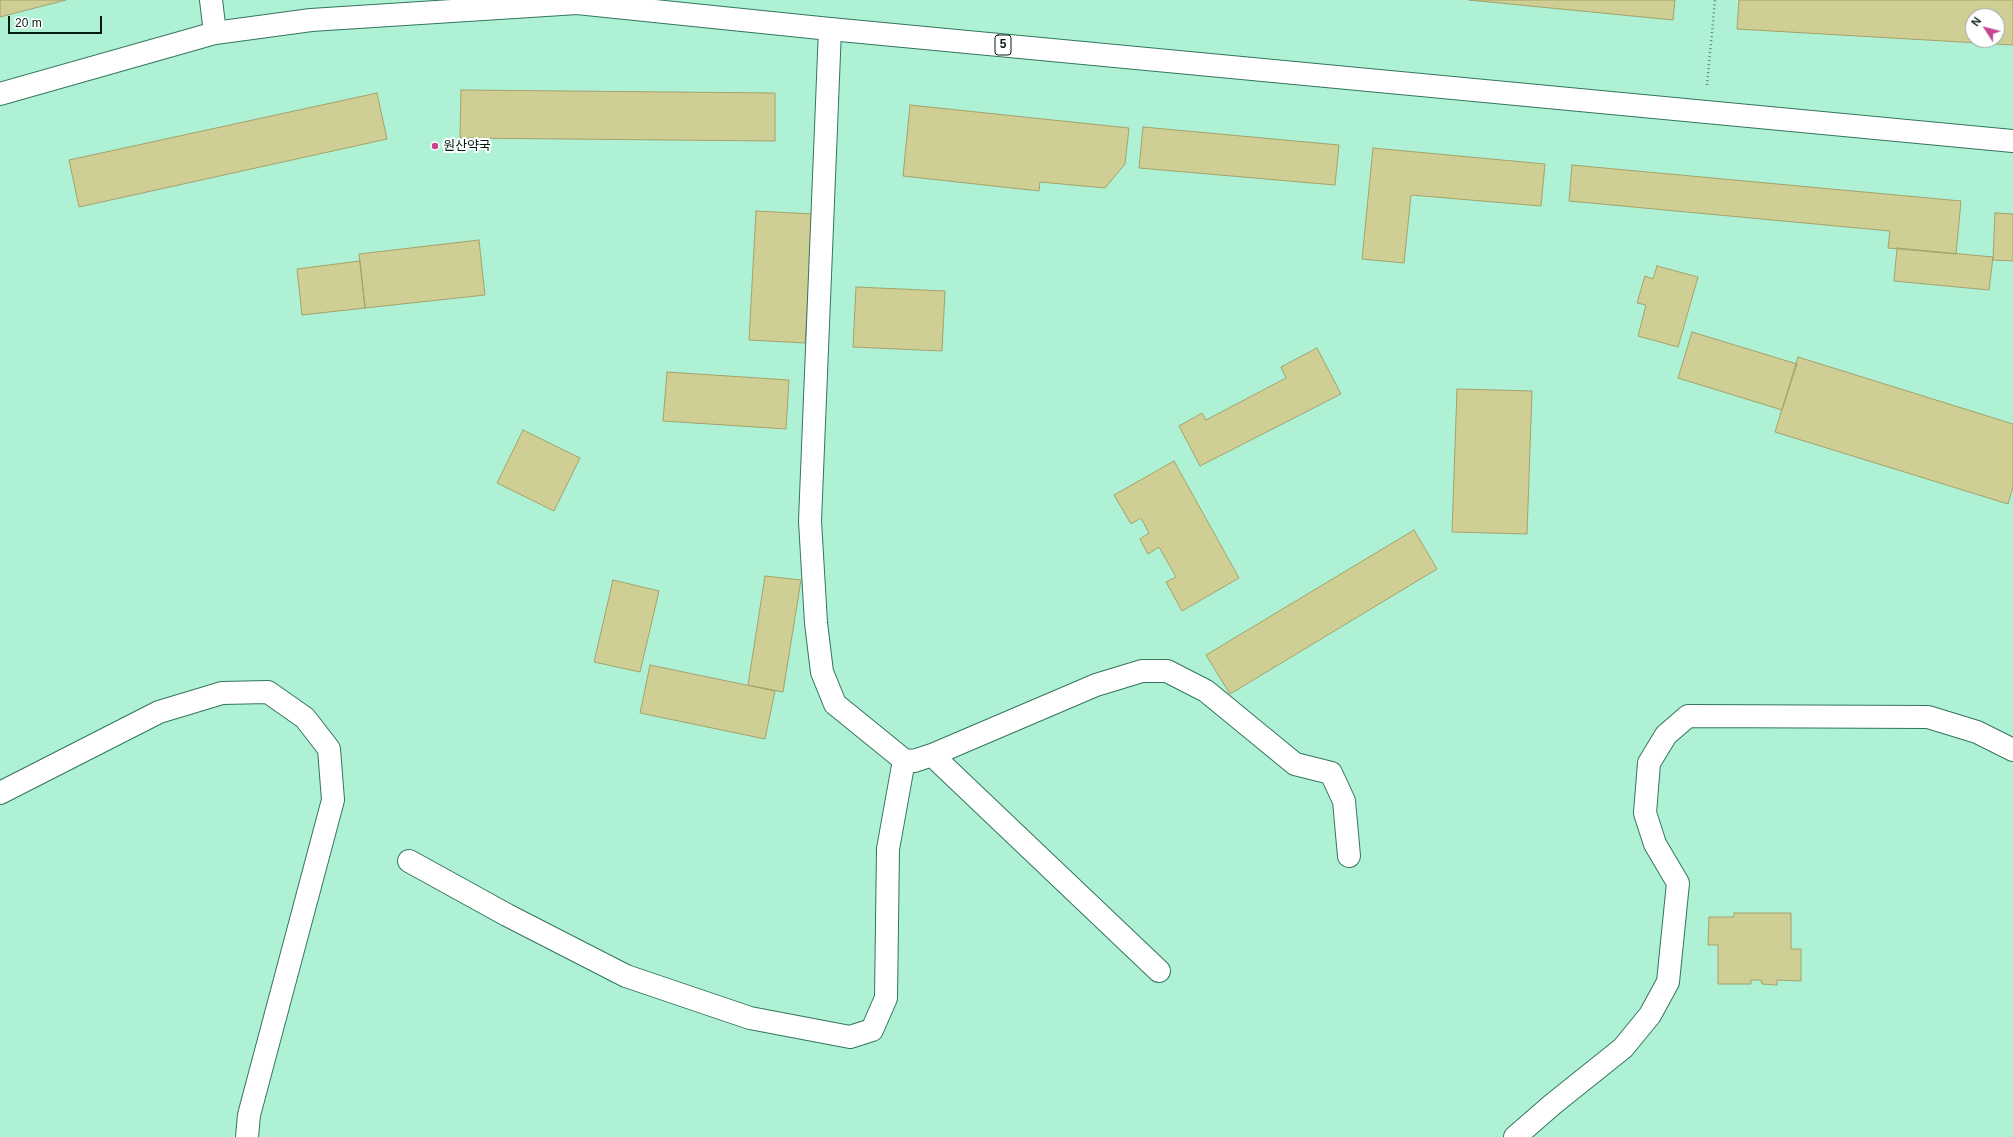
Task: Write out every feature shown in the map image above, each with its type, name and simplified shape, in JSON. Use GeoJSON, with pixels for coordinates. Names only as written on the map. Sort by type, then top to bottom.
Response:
{"type":"FeatureCollection","features":[{"type":"Feature","properties":{"kind":"main road"},"geometry":{"type":"LineString","coordinates":[[211,0],[215,33]]}},
{"type":"Feature","properties":{"kind":"main road","name":"5"},"geometry":{"type":"LineString","coordinates":[[0,94],[215,33],[311,20],[577,2],[830,29],[2013,141]]}},
{"type":"Feature","properties":{"kind":"main road"},"geometry":{"type":"LineString","coordinates":[[830,29],[810,521],[816,623],[822,672],[835,704],[904,760],[914,761],[932,755],[1096,685],[1142,671],[1168,671],[1206,691],[1295,764],[1331,773],[1344,801],[1349,856]]}},
{"type":"Feature","properties":{"kind":"main road"},"geometry":{"type":"LineString","coordinates":[[0,793],[159,712],[222,693],[268,692],[305,718],[329,749],[333,800],[249,1115],[247,1137]]}},
{"type":"Feature","properties":{"kind":"main road"},"geometry":{"type":"LineString","coordinates":[[1515,1137],[1552,1104],[1624,1048],[1650,1015],[1668,982],[1678,883],[1655,844],[1645,813],[1649,763],[1666,735],[1688,716],[1928,717],[1977,732],[2013,750]]}},
{"type":"Feature","properties":{"kind":"main road"},"geometry":{"type":"LineString","coordinates":[[932,755],[1159,971]]}},
{"type":"Feature","properties":{"kind":"main road"},"geometry":{"type":"LineString","coordinates":[[409,861],[507,915],[626,976],[750,1018],[850,1037],[872,1030],[886,998],[888,849],[904,760]]}},
{"type":"Feature","properties":{"kind":"path"},"geometry":{"type":"LineString","coordinates":[[1704,111],[1715,0]]}},
{"type":"Feature","properties":{"kind":"building"},"geometry":{"type":"Polygon","coordinates":[[[0,0],[66,0],[0,17],[0,0]]]}},
{"type":"Feature","properties":{"kind":"building"},"geometry":{"type":"Polygon","coordinates":[[[1469,0],[1675,0],[1673,20],[1469,0]]]}},
{"type":"Feature","properties":{"kind":"building"},"geometry":{"type":"Polygon","coordinates":[[[1739,0],[2013,0],[2013,45],[2005,45],[2005,8],[1965,8],[1965,42],[1737,29],[1739,0]]]}},
{"type":"Feature","properties":{"kind":"building"},"geometry":{"type":"Polygon","coordinates":[[[461,90],[775,93],[775,141],[460,138],[461,90]]]}},
{"type":"Feature","properties":{"kind":"building"},"geometry":{"type":"Polygon","coordinates":[[[377,93],[387,139],[79,207],[69,160],[377,93]]]}},
{"type":"Feature","properties":{"kind":"building"},"geometry":{"type":"Polygon","coordinates":[[[910,105],[1129,128],[1125,164],[1105,188],[1040,182],[1039,191],[903,176],[910,105]]]}},
{"type":"Feature","properties":{"kind":"building"},"geometry":{"type":"Polygon","coordinates":[[[1143,127],[1339,145],[1335,185],[1139,168],[1143,127]]]}},
{"type":"Feature","properties":{"kind":"building"},"geometry":{"type":"Polygon","coordinates":[[[1373,148],[1545,164],[1541,206],[1411,195],[1404,263],[1362,259],[1373,148]]]}},
{"type":"Feature","properties":{"kind":"building"},"geometry":{"type":"Polygon","coordinates":[[[1572,165],[1961,201],[1956,254],[1888,248],[1890,231],[1569,201],[1572,165]]]}},
{"type":"Feature","properties":{"kind":"building"},"geometry":{"type":"Polygon","coordinates":[[[756,211],[813,214],[805,343],[749,340],[756,211]]]}},
{"type":"Feature","properties":{"kind":"building"},"geometry":{"type":"Polygon","coordinates":[[[1995,213],[2013,214],[2013,261],[1993,260],[1995,213]]]}},
{"type":"Feature","properties":{"kind":"building"},"geometry":{"type":"Polygon","coordinates":[[[479,240],[485,295],[365,308],[359,254],[479,240]]]}},
{"type":"Feature","properties":{"kind":"building"},"geometry":{"type":"Polygon","coordinates":[[[1897,248],[1993,257],[1989,290],[1894,281],[1897,248]]]}},
{"type":"Feature","properties":{"kind":"building"},"geometry":{"type":"Polygon","coordinates":[[[360,261],[365,308],[302,315],[297,269],[360,261]]]}},
{"type":"Feature","properties":{"kind":"building"},"geometry":{"type":"Polygon","coordinates":[[[1657,266],[1698,277],[1678,347],[1638,336],[1646,305],[1637,303],[1645,276],[1653,279],[1657,266]]]}},
{"type":"Feature","properties":{"kind":"building"},"geometry":{"type":"Polygon","coordinates":[[[856,287],[945,291],[942,351],[853,347],[856,287]]]}},
{"type":"Feature","properties":{"kind":"building"},"geometry":{"type":"Polygon","coordinates":[[[1692,332],[1797,364],[1782,410],[1678,378],[1692,332]]]}},
{"type":"Feature","properties":{"kind":"building"},"geometry":{"type":"Polygon","coordinates":[[[1317,348],[1341,394],[1200,466],[1179,426],[1202,413],[1206,420],[1286,378],[1281,367],[1317,348]]]}},
{"type":"Feature","properties":{"kind":"building"},"geometry":{"type":"Polygon","coordinates":[[[1798,357],[2013,424],[2013,487],[2008,504],[1775,432],[1798,357]]]}},
{"type":"Feature","properties":{"kind":"building"},"geometry":{"type":"Polygon","coordinates":[[[667,372],[789,380],[786,429],[663,421],[667,372]]]}},
{"type":"Feature","properties":{"kind":"building"},"geometry":{"type":"Polygon","coordinates":[[[1457,389],[1532,391],[1527,534],[1452,532],[1457,389]]]}},
{"type":"Feature","properties":{"kind":"building"},"geometry":{"type":"Polygon","coordinates":[[[523,430],[580,458],[554,511],[497,483],[523,430]]]}},
{"type":"Feature","properties":{"kind":"building"},"geometry":{"type":"Polygon","coordinates":[[[1174,461],[1239,578],[1182,611],[1166,582],[1176,577],[1159,547],[1148,554],[1140,539],[1149,533],[1141,518],[1131,524],[1114,495],[1174,461]]]}},
{"type":"Feature","properties":{"kind":"building"},"geometry":{"type":"Polygon","coordinates":[[[1414,530],[1437,569],[1230,694],[1206,655],[1414,530]]]}},
{"type":"Feature","properties":{"kind":"building"},"geometry":{"type":"Polygon","coordinates":[[[765,576],[801,580],[783,692],[748,685],[765,576]]]}},
{"type":"Feature","properties":{"kind":"building"},"geometry":{"type":"Polygon","coordinates":[[[613,580],[659,591],[640,672],[594,662],[613,580]]]}},
{"type":"Feature","properties":{"kind":"building"},"geometry":{"type":"Polygon","coordinates":[[[650,665],[775,691],[765,739],[640,713],[650,665]]]}},
{"type":"Feature","properties":{"kind":"building"},"geometry":{"type":"Polygon","coordinates":[[[1734,913],[1791,913],[1791,949],[1801,949],[1801,981],[1777,980],[1777,985],[1762,984],[1761,980],[1751,980],[1751,984],[1718,984],[1718,945],[1708,945],[1709,917],[1734,917],[1734,913]]]}},
{"type":"Feature","properties":{"kind":"place","name":"원산약국"},"geometry":{"type":"Point","coordinates":[435,146]}}]}
